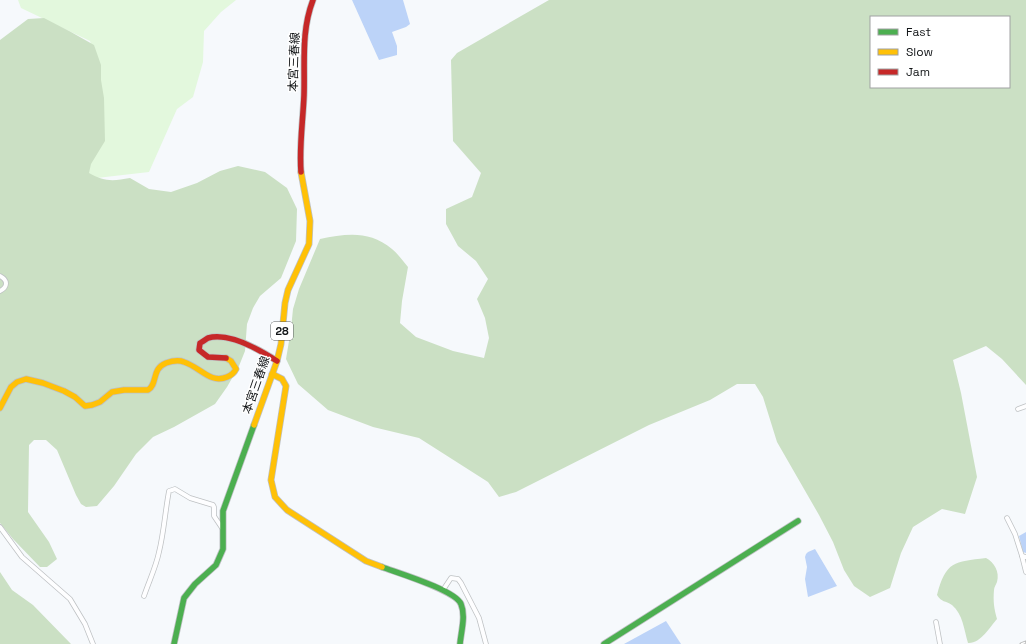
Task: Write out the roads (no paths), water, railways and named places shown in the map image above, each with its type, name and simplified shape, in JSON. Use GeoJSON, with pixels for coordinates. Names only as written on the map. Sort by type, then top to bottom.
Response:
{"type":"FeatureCollection","features":[{"type":"Feature","properties":{"kind":"street","name":"本宮三春線"},"geometry":{"type":"LineString","coordinates":[[174,644],[184,598],[195,584],[216,565],[221,555],[223,549],[223,511],[236,478],[281,344],[284,308],[288,288],[305,255],[310,238],[310,219],[301,176],[300,148],[304,94],[305,34],[307,14],[313,0]]}},
{"type":"Feature","properties":{"kind":"street"},"geometry":{"type":"LineString","coordinates":[[0,276],[6,281],[6,284],[5,288],[0,291]]}},
{"type":"Feature","properties":{"kind":"street"},"geometry":{"type":"LineString","coordinates":[[0,408],[5,396],[12,387],[25,379],[32,380],[75,396],[85,406],[97,405],[111,392],[131,389],[146,392],[153,385],[155,374],[162,365],[167,362],[178,361],[186,363],[194,366],[206,376],[214,379],[228,377],[236,370],[233,362],[226,357],[208,357],[199,350],[200,343],[210,337],[236,340],[276,361]]}},
{"type":"Feature","properties":{"kind":"street"},"geometry":{"type":"LineString","coordinates":[[272,374],[282,379],[286,386],[271,480],[272,493],[280,505],[366,561],[443,590],[459,600],[462,606],[460,644]]}},
{"type":"Feature","properties":{"kind":"street"},"geometry":{"type":"LineString","coordinates":[[1018,409],[1026,406]]}},
{"type":"Feature","properties":{"kind":"street"},"geometry":{"type":"LineString","coordinates":[[144,596],[159,553],[166,518],[169,491],[175,489],[190,498],[213,505],[214,516],[222,528]]}},
{"type":"Feature","properties":{"kind":"street"},"geometry":{"type":"LineString","coordinates":[[1008,518],[1024,556],[1026,572]]}},
{"type":"Feature","properties":{"kind":"street"},"geometry":{"type":"LineString","coordinates":[[604,644],[798,521]]}},
{"type":"Feature","properties":{"kind":"street"},"geometry":{"type":"LineString","coordinates":[[0,527],[22,557],[70,599],[86,624],[93,644]]}},
{"type":"Feature","properties":{"kind":"street"},"geometry":{"type":"LineString","coordinates":[[443,590],[451,578],[458,580],[462,584],[479,618],[486,644]]}},
{"type":"Feature","properties":{"kind":"street"},"geometry":{"type":"LineString","coordinates":[[936,622],[940,644]]}},
{"type":"Feature","properties":{"kind":"water"},"geometry":{"type":"Polygon","coordinates":[[[352,0],[403,0],[410,24],[392,32],[397,46],[397,55],[379,60],[352,0]]]}},
{"type":"Feature","properties":{"kind":"water"},"geometry":{"type":"Polygon","coordinates":[[[1026,532],[1026,553],[1023,552],[1019,536],[1026,532]]]}},
{"type":"Feature","properties":{"kind":"water"},"geometry":{"type":"Polygon","coordinates":[[[815,549],[837,586],[808,597],[805,579],[807,567],[805,557],[808,552],[815,549]]]}},
{"type":"Feature","properties":{"kind":"water"},"geometry":{"type":"Polygon","coordinates":[[[666,621],[681,644],[624,644],[666,621]]]}},
{"type":"Feature","properties":{"kind":"railway"},"geometry":{"type":"LineString","coordinates":[[1021,644],[1026,642]]}}]}
